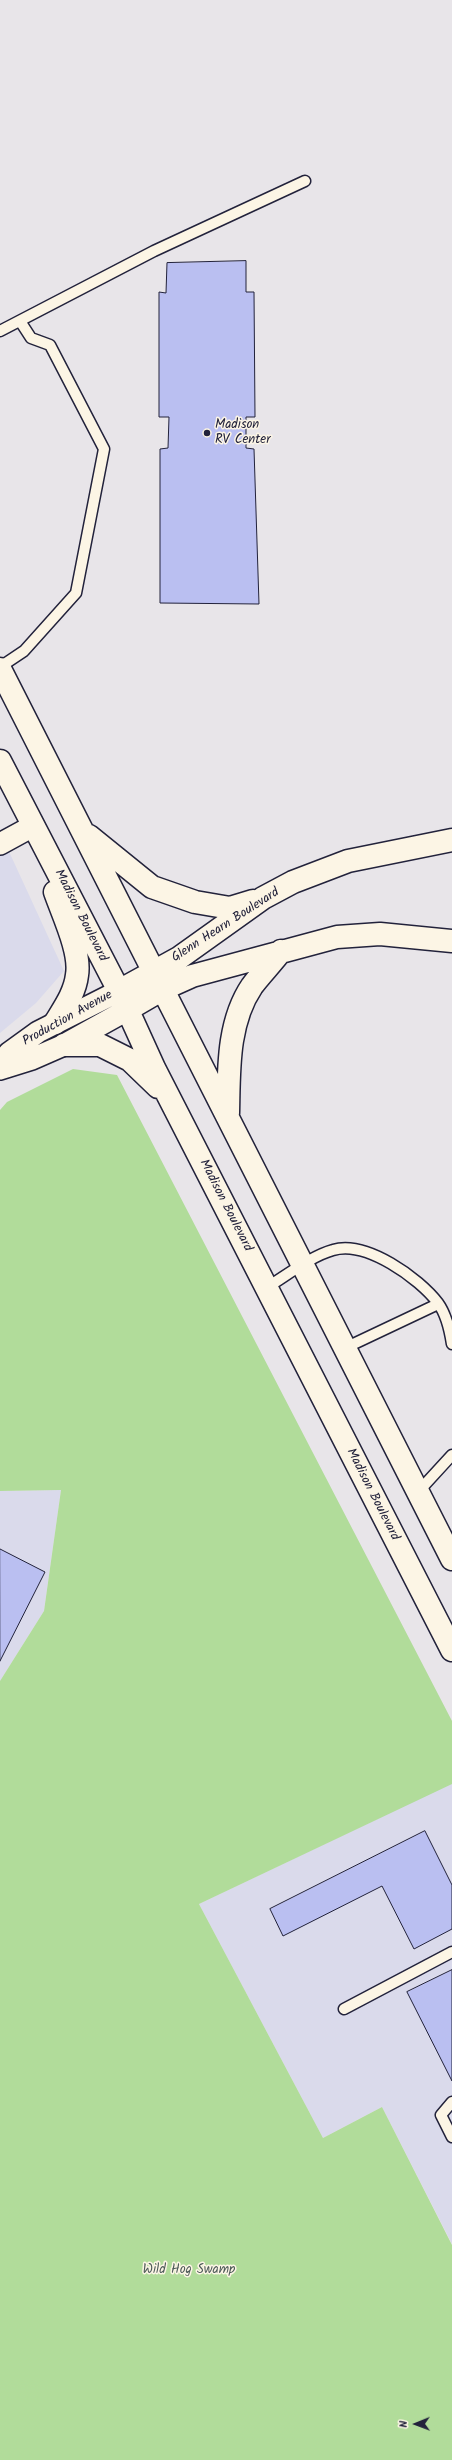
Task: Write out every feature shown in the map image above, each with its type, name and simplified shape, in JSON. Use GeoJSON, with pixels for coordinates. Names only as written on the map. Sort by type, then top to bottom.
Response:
{"type":"FeatureCollection","features":[{"type":"Feature","properties":{"kind":"main road"},"geometry":{"type":"LineString","coordinates":[[0,668],[452,1559]]}},
{"type":"Feature","properties":{"kind":"main road","name":"Madison Boulevard"},"geometry":{"type":"LineString","coordinates":[[0,761],[123,1000],[170,1099],[266,1288],[452,1650]]}},
{"type":"Feature","properties":{"kind":"main road"},"geometry":{"type":"LineString","coordinates":[[33,826],[76,955],[78,975],[72,994],[55,1023]]}},
{"type":"Feature","properties":{"kind":"main road"},"geometry":{"type":"LineString","coordinates":[[81,829],[152,887],[195,902],[230,908],[264,898]]}},
{"type":"Feature","properties":{"kind":"main road","name":"Glenn Hearn Boulevard"},"geometry":{"type":"LineString","coordinates":[[123,1000],[158,980],[179,958],[264,898],[294,882],[348,861],[452,840]]}},
{"type":"Feature","properties":{"kind":"main road","name":"Glenn Hearn Boulevard"},"geometry":{"type":"LineString","coordinates":[[158,980],[192,976],[337,937],[380,934],[452,941]]}},
{"type":"Feature","properties":{"kind":"main road"},"geometry":{"type":"LineString","coordinates":[[228,1117],[229,1056],[237,1019],[251,987],[281,951]]}},
{"type":"Feature","properties":{"kind":"main road"},"geometry":{"type":"LineString","coordinates":[[64,1045],[100,1045],[130,1060],[170,1099]]}},
{"type":"Feature","properties":{"kind":"street"},"geometry":{"type":"LineString","coordinates":[[0,844],[33,826]]}},
{"type":"Feature","properties":{"kind":"street","name":"Production Avenue"},"geometry":{"type":"LineString","coordinates":[[2,1068],[9,1053],[55,1023],[123,1000]]}},
{"type":"Feature","properties":{"kind":"street","name":"Production Avenue"},"geometry":{"type":"LineString","coordinates":[[2,1068],[32,1059],[64,1045],[123,1000]]}},
{"type":"Feature","properties":{"kind":"lane"},"geometry":{"type":"LineString","coordinates":[[0,331],[154,251],[305,181]]}},
{"type":"Feature","properties":{"kind":"lane"},"geometry":{"type":"LineString","coordinates":[[0,668],[24,651],[76,593],[104,449],[50,345],[31,338],[20,321]]}},
{"type":"Feature","properties":{"kind":"lane"},"geometry":{"type":"LineString","coordinates":[[266,1288],[334,1250],[366,1251],[411,1276],[438,1304],[449,1330],[452,1344]]}},
{"type":"Feature","properties":{"kind":"lane"},"geometry":{"type":"LineString","coordinates":[[345,1348],[438,1304]]}},
{"type":"Feature","properties":{"kind":"lane"},"geometry":{"type":"LineString","coordinates":[[418,1492],[452,1455]]}},
{"type":"Feature","properties":{"kind":"lane"},"geometry":{"type":"LineString","coordinates":[[344,2009],[452,1952]]}},
{"type":"Feature","properties":{"kind":"lane"},"geometry":{"type":"LineString","coordinates":[[452,2102],[441,2114],[452,2137]]}},
{"type":"Feature","properties":{"kind":"shaded area"},"geometry":{"type":"Polygon","coordinates":[[[0,832],[64,971],[36,1003],[0,1033],[0,832]]]}},
{"type":"Feature","properties":{"kind":"shaded area"},"geometry":{"type":"Polygon","coordinates":[[[61,1490],[44,1611],[0,1681],[0,1491],[61,1490]]]}},
{"type":"Feature","properties":{"kind":"shaded area"},"geometry":{"type":"Polygon","coordinates":[[[452,1783],[452,2244],[382,2107],[323,2138],[199,1904],[452,1783]]]}},
{"type":"Feature","properties":{"kind":"green space","name":"Wild Hog Swamp"},"geometry":{"type":"Polygon","coordinates":[[[73,1069],[117,1075],[452,1721],[452,1784],[199,1904],[323,2138],[382,2107],[452,2245],[452,2460],[0,2460],[0,1681],[44,1611],[61,1490],[0,1491],[0,1110],[7,1102],[73,1069]]]}},
{"type":"Feature","properties":{"kind":"building","name":"Madison RV Center"},"geometry":{"type":"Polygon","coordinates":[[[246,261],[246,292],[254,292],[255,417],[246,417],[246,448],[254,449],[259,604],[160,603],[160,449],[168,448],[169,417],[159,417],[159,292],[166,293],[167,263],[246,261]]]}},
{"type":"Feature","properties":{"kind":"building"},"geometry":{"type":"Polygon","coordinates":[[[0,1549],[45,1572],[0,1661],[0,1549]]]}},
{"type":"Feature","properties":{"kind":"building"},"geometry":{"type":"Polygon","coordinates":[[[425,1831],[452,1885],[452,1929],[414,1949],[382,1886],[283,1936],[270,1909],[425,1831]]]}},
{"type":"Feature","properties":{"kind":"building"},"geometry":{"type":"Polygon","coordinates":[[[452,1970],[452,2081],[407,1992],[452,1970]]]}},
{"type":"Feature","properties":{"kind":"place","name":"Madison RV Center"},"geometry":{"type":"Point","coordinates":[207,433]}}]}
